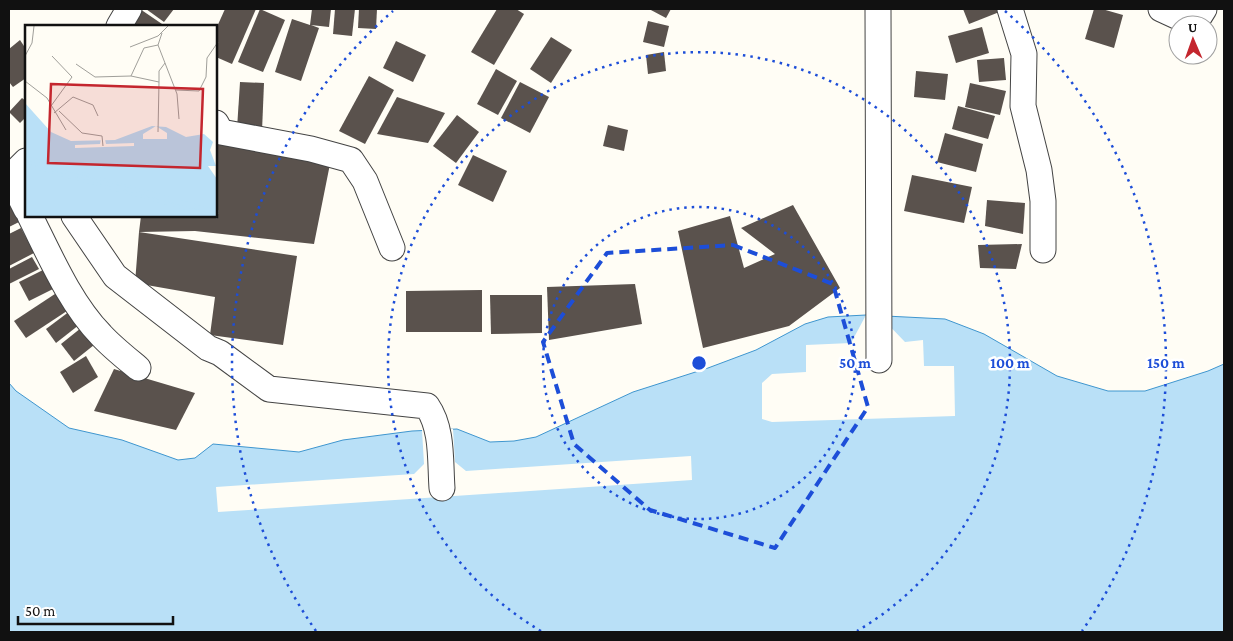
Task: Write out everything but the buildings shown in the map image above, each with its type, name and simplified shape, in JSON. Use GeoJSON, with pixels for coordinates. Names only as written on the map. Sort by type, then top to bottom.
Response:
{"type":"FeatureCollection","features":[{"type":"Feature","properties":{"kind":"street"},"geometry":{"type":"LineString","coordinates":[[120,25],[129,9]]}},
{"type":"Feature","properties":{"kind":"street"},"geometry":{"type":"LineString","coordinates":[[878,9],[880,132],[879,360]]}},
{"type":"Feature","properties":{"kind":"street"},"geometry":{"type":"LineString","coordinates":[[1161,9],[1188,21],[1199,16],[1204,9]]}},
{"type":"Feature","properties":{"kind":"street"},"geometry":{"type":"LineString","coordinates":[[1018,10],[1024,54],[1024,106],[1039,170],[1043,201],[1043,250]]}},
{"type":"Feature","properties":{"kind":"street"},"geometry":{"type":"LineString","coordinates":[[218,127],[221,132],[311,149],[351,160],[365,181],[392,248]]}},
{"type":"Feature","properties":{"kind":"street"},"geometry":{"type":"LineString","coordinates":[[15,171],[25,206]]}},
{"type":"Feature","properties":{"kind":"street"},"geometry":{"type":"LineString","coordinates":[[65,218],[34,225],[89,320],[100,334],[138,368]]}},
{"type":"Feature","properties":{"kind":"street"},"geometry":{"type":"LineString","coordinates":[[75,218],[115,276],[208,348],[220,353],[269,390],[428,406],[435,416],[438,430],[442,488]]}},
{"type":"Feature","properties":{"kind":"highlighted area"},"geometry":{"type":"Polygon","coordinates":[[[733,245],[833,284],[868,407],[775,548],[650,510],[574,444],[543,342],[607,253],[733,245]]]}},
{"type":"Feature","properties":{"kind":"water"},"geometry":{"type":"Polygon","coordinates":[[[866,315],[945,319],[984,334],[1057,376],[1108,391],[1145,391],[1224,364],[1224,632],[9,632],[9,383],[16,391],[69,428],[122,440],[178,460],[195,458],[213,444],[299,452],[343,440],[412,431],[457,429],[490,442],[514,441],[536,437],[633,392],[708,368],[756,350],[805,324],[828,317],[866,315]]]}},
{"type":"Feature","properties":{"kind":"pier"},"geometry":{"type":"Polygon","coordinates":[[[866,315],[879,315],[905,342],[923,340],[924,366],[954,366],[955,416],[772,422],[762,419],[762,383],[772,374],[806,372],[806,345],[851,343],[866,315]]]}},
{"type":"Feature","properties":{"kind":"pier"},"geometry":{"type":"Polygon","coordinates":[[[453,429],[455,462],[466,471],[691,456],[692,480],[218,512],[216,487],[414,474],[424,464],[422,430],[453,429]]]}}]}
